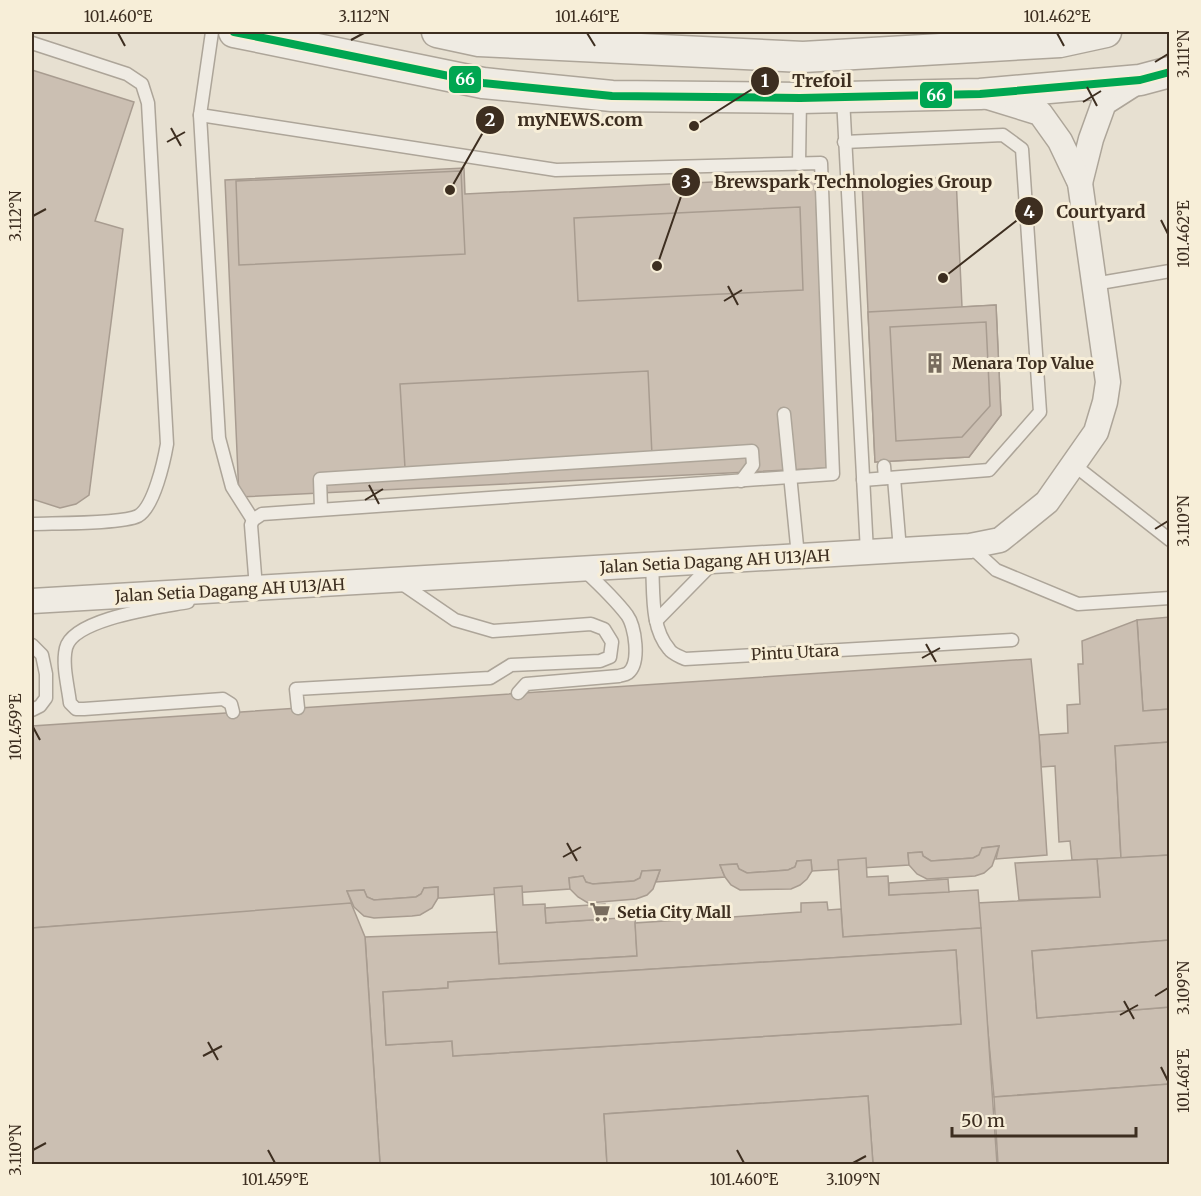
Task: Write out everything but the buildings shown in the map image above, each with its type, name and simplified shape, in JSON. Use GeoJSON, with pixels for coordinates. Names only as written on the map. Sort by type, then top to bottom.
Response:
{"type":"FeatureCollection","features":[{"type":"Feature","properties":{"kind":"street"},"geometry":{"type":"LineString","coordinates":[[234,32],[483,83],[612,96],[800,98],[980,94],[1140,80],[1170,72]]}},
{"type":"Feature","properties":{"kind":"street"},"geometry":{"type":"LineString","coordinates":[[437,32],[479,41],[803,57],[1060,42],[1106,32]]}},
{"type":"Feature","properties":{"kind":"street","name":"Jalan Setia Dagang AH U13/AH"},"geometry":{"type":"LineString","coordinates":[[1080,183],[1091,139],[1104,103],[1140,80]]}},
{"type":"Feature","properties":{"kind":"street","name":"Jalan Setia Dagang AH U13/AH"},"geometry":{"type":"LineString","coordinates":[[32,601],[970,546],[1000,540],[1047,502],[1074,465],[1096,432],[1108,382],[1080,183],[1060,141],[1040,113],[980,94]]}},
{"type":"Feature","properties":{"kind":"lane"},"geometry":{"type":"LineString","coordinates":[[212,32],[200,115],[219,438],[232,487],[253,520]]}},
{"type":"Feature","properties":{"kind":"lane"},"geometry":{"type":"LineString","coordinates":[[32,43],[127,74],[142,84],[147,104],[167,444],[163,465],[148,505],[138,516],[117,520],[32,524]]}},
{"type":"Feature","properties":{"kind":"lane"},"geometry":{"type":"LineString","coordinates":[[843,97],[844,142],[852,194],[867,552]]}},
{"type":"Feature","properties":{"kind":"lane"},"geometry":{"type":"LineString","coordinates":[[799,164],[800,98]]}},
{"type":"Feature","properties":{"kind":"lane"},"geometry":{"type":"LineString","coordinates":[[200,115],[556,170],[821,163],[833,474],[262,514],[253,520],[251,525],[256,588],[111,617],[74,636],[66,646],[65,662],[70,703],[76,709],[223,699],[231,704],[233,712]]}},
{"type":"Feature","properties":{"kind":"lane"},"geometry":{"type":"LineString","coordinates":[[844,142],[1003,135],[1023,149],[1040,412],[989,470],[910,477],[888,474],[863,480]]}},
{"type":"Feature","properties":{"kind":"lane"},"geometry":{"type":"LineString","coordinates":[[1094,284],[1170,271]]}},
{"type":"Feature","properties":{"kind":"lane"},"geometry":{"type":"LineString","coordinates":[[784,414],[798,556]]}},
{"type":"Feature","properties":{"kind":"lane"},"geometry":{"type":"LineString","coordinates":[[321,509],[320,479],[752,451],[753,465],[741,481]]}},
{"type":"Feature","properties":{"kind":"lane"},"geometry":{"type":"LineString","coordinates":[[909,463],[910,477]]}},
{"type":"Feature","properties":{"kind":"lane"},"geometry":{"type":"LineString","coordinates":[[1074,465],[1170,540]]}},
{"type":"Feature","properties":{"kind":"lane"},"geometry":{"type":"LineString","coordinates":[[888,474],[900,550]]}},
{"type":"Feature","properties":{"kind":"lane"},"geometry":{"type":"LineString","coordinates":[[970,546],[996,570],[1078,604],[1170,598]]}},
{"type":"Feature","properties":{"kind":"lane"},"geometry":{"type":"LineString","coordinates":[[656,621],[716,561]]}},
{"type":"Feature","properties":{"kind":"lane","name":"Pintu Utara"},"geometry":{"type":"LineString","coordinates":[[652,565],[656,621],[670,651],[685,659],[1012,640]]}},
{"type":"Feature","properties":{"kind":"lane"},"geometry":{"type":"LineString","coordinates":[[518,693],[526,684],[619,676],[628,673],[633,665],[636,655],[634,632],[628,617],[584,569]]}},
{"type":"Feature","properties":{"kind":"lane"},"geometry":{"type":"LineString","coordinates":[[298,708],[296,689],[490,678],[511,665],[600,661],[610,657],[612,642],[604,629],[591,624],[493,631],[455,620],[398,580]]}},
{"type":"Feature","properties":{"kind":"lane"},"geometry":{"type":"LineString","coordinates":[[32,645],[42,655],[46,674],[46,698],[40,706],[32,710]]}},
{"type":"Feature","properties":{"kind":"transit line","name":"66"},"geometry":{"type":"LineString","coordinates":[[234,32],[483,83],[612,96],[800,98],[980,94],[1140,80],[1170,72]]}},
{"type":"Feature","properties":{"kind":"place","name":"Trefoil"},"geometry":{"type":"Point","coordinates":[694,126]}},
{"type":"Feature","properties":{"kind":"place","name":"myNEWS.com"},"geometry":{"type":"Point","coordinates":[450,190]}},
{"type":"Feature","properties":{"kind":"place","name":"Brewspark Technologies Group"},"geometry":{"type":"Point","coordinates":[657,266]}},
{"type":"Feature","properties":{"kind":"place","name":"Courtyard"},"geometry":{"type":"Point","coordinates":[943,278]}},
{"type":"Feature","properties":{"kind":"place","name":"Menara Top Value"},"geometry":{"type":"Point","coordinates":[935,363]}},
{"type":"Feature","properties":{"kind":"place","name":"Setia City Mall"},"geometry":{"type":"Point","coordinates":[600,912]}}]}
